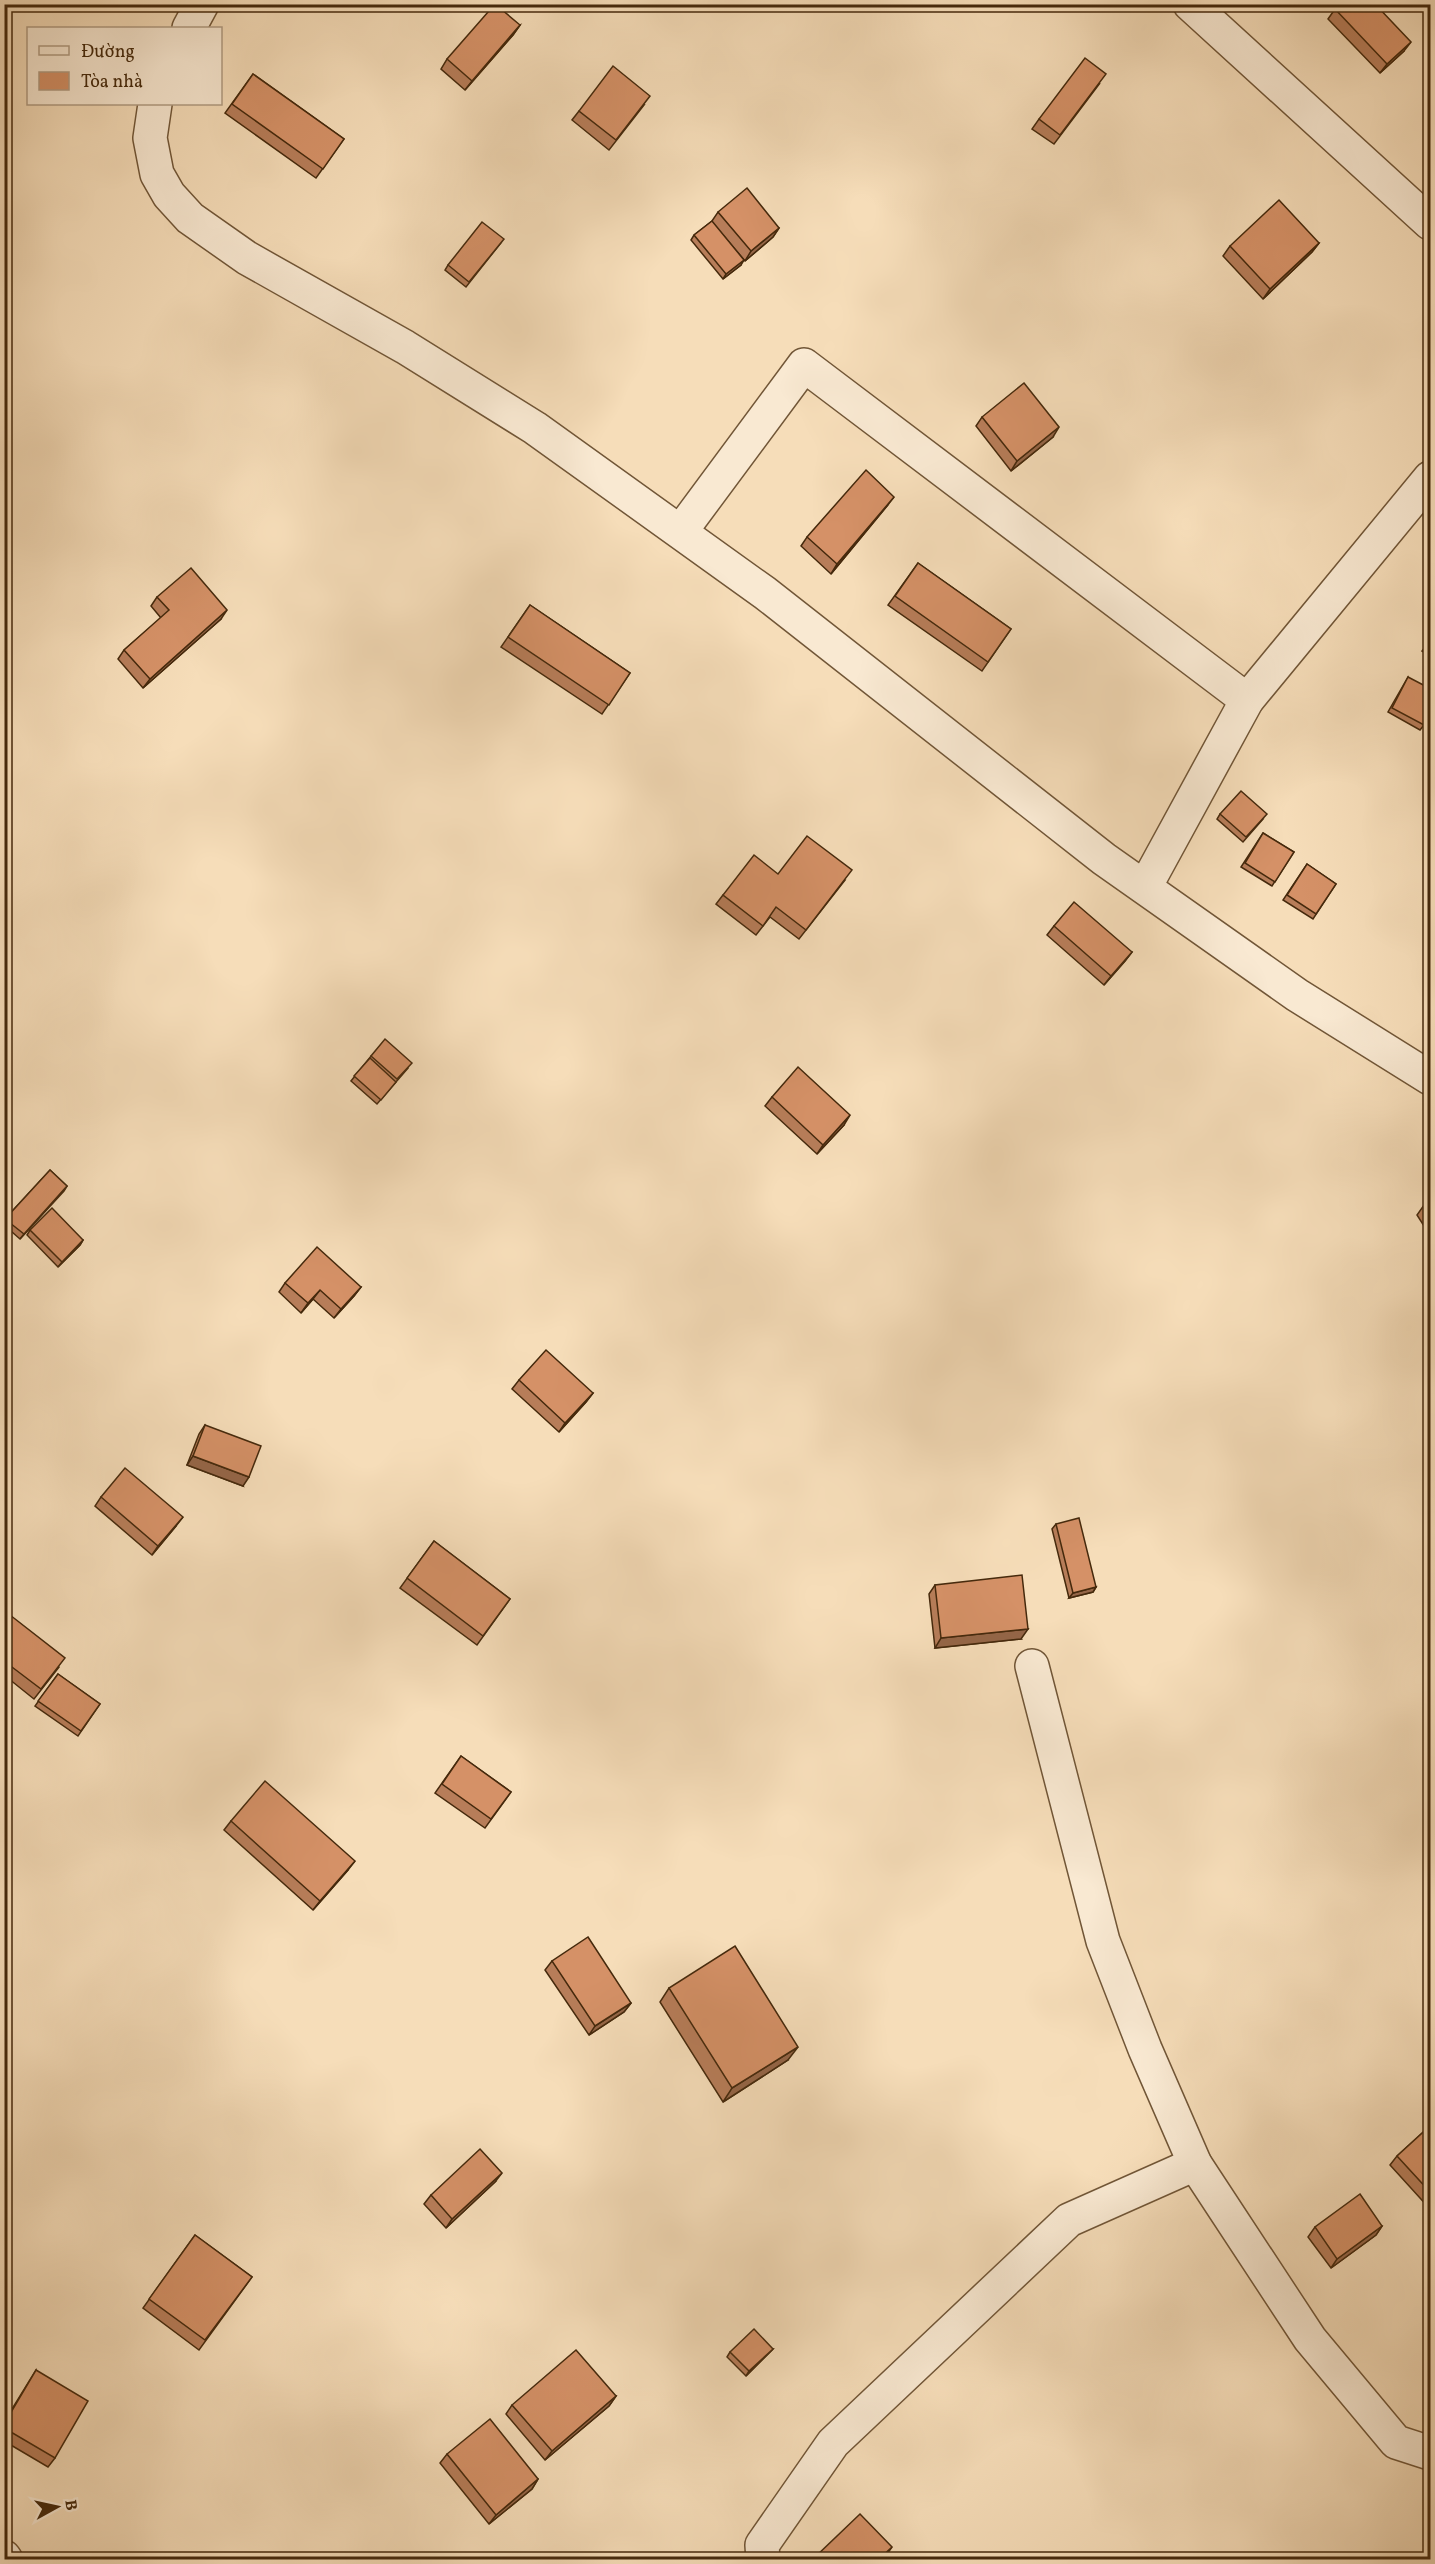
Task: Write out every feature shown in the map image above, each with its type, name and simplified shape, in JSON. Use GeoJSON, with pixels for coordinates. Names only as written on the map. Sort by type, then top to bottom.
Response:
{"type":"FeatureCollection","features":[{"type":"Feature","properties":{"kind":"street"},"geometry":{"type":"LineString","coordinates":[[190,27],[202,4]]}},
{"type":"Feature","properties":{"kind":"street"},"geometry":{"type":"LineString","coordinates":[[1190,4],[1431,223]]}},
{"type":"Feature","properties":{"kind":"street"},"geometry":{"type":"LineString","coordinates":[[154,105],[150,138],[158,174],[169,195],[190,218],[247,258],[405,347],[535,428],[765,593],[1104,859],[1297,995],[1431,1078]]}},
{"type":"Feature","properties":{"kind":"street"},"geometry":{"type":"LineString","coordinates":[[681,531],[804,365],[1247,700]]}},
{"type":"Feature","properties":{"kind":"street"},"geometry":{"type":"LineString","coordinates":[[1145,888],[1247,700],[1431,478]]}},
{"type":"Feature","properties":{"kind":"street"},"geometry":{"type":"LineString","coordinates":[[1032,1666],[1103,1941],[1145,2049],[1195,2164],[1310,2339],[1396,2442],[1431,2453]]}},
{"type":"Feature","properties":{"kind":"street"},"geometry":{"type":"LineString","coordinates":[[763,2559],[762,2545],[833,2443],[1070,2220],[1195,2164]]}},
{"type":"Feature","properties":{"kind":"building"},"geometry":{"type":"Polygon","coordinates":[[[495,4],[520,25],[472,81],[447,59],[495,4]]]}},
{"type":"Feature","properties":{"kind":"building"},"geometry":{"type":"Polygon","coordinates":[[[1340,4],[1375,4],[1411,42],[1387,64],[1335,9],[1340,4]]]}},
{"type":"Feature","properties":{"kind":"building"},"geometry":{"type":"Polygon","coordinates":[[[1085,58],[1106,74],[1060,135],[1039,119],[1085,58]]]}},
{"type":"Feature","properties":{"kind":"building"},"geometry":{"type":"Polygon","coordinates":[[[613,66],[650,96],[616,140],[579,111],[613,66]]]}},
{"type":"Feature","properties":{"kind":"building"},"geometry":{"type":"Polygon","coordinates":[[[253,74],[344,139],[323,169],[232,104],[253,74]]]}},
{"type":"Feature","properties":{"kind":"building"},"geometry":{"type":"Polygon","coordinates":[[[747,188],[779,228],[751,251],[718,212],[747,188]]]}},
{"type":"Feature","properties":{"kind":"building"},"geometry":{"type":"Polygon","coordinates":[[[1279,200],[1319,243],[1270,289],[1230,246],[1279,200]]]}},
{"type":"Feature","properties":{"kind":"building"},"geometry":{"type":"Polygon","coordinates":[[[712,221],[744,260],[726,274],[694,235],[712,221]]]}},
{"type":"Feature","properties":{"kind":"building"},"geometry":{"type":"Polygon","coordinates":[[[482,222],[504,239],[469,282],[448,265],[482,222]]]}},
{"type":"Feature","properties":{"kind":"building"},"geometry":{"type":"Polygon","coordinates":[[[1024,383],[1059,427],[1017,461],[982,417],[1024,383]]]}},
{"type":"Feature","properties":{"kind":"building"},"geometry":{"type":"Polygon","coordinates":[[[866,470],[894,497],[837,564],[807,537],[866,470]]]}},
{"type":"Feature","properties":{"kind":"building"},"geometry":{"type":"Polygon","coordinates":[[[918,563],[1011,629],[988,662],[895,596],[918,563]]]}},
{"type":"Feature","properties":{"kind":"building"},"geometry":{"type":"Polygon","coordinates":[[[191,568],[227,610],[150,679],[124,650],[169,610],[157,597],[191,568]]]}},
{"type":"Feature","properties":{"kind":"building"},"geometry":{"type":"Polygon","coordinates":[[[530,605],[630,673],[609,705],[508,637],[530,605]]]}},
{"type":"Feature","properties":{"kind":"building"},"geometry":{"type":"Polygon","coordinates":[[[1431,639],[1431,650],[1425,646],[1431,639]]]}},
{"type":"Feature","properties":{"kind":"building"},"geometry":{"type":"Polygon","coordinates":[[[1408,677],[1431,689],[1431,712],[1424,725],[1392,708],[1408,677]]]}},
{"type":"Feature","properties":{"kind":"building"},"geometry":{"type":"Polygon","coordinates":[[[1241,791],[1267,814],[1246,837],[1220,814],[1241,791]]]}},
{"type":"Feature","properties":{"kind":"building"},"geometry":{"type":"Polygon","coordinates":[[[1263,833],[1294,852],[1275,882],[1245,863],[1263,833]]]}},
{"type":"Feature","properties":{"kind":"building"},"geometry":{"type":"Polygon","coordinates":[[[807,836],[852,870],[806,930],[776,907],[763,926],[723,895],[754,855],[778,874],[807,836]]]}},
{"type":"Feature","properties":{"kind":"building"},"geometry":{"type":"Polygon","coordinates":[[[1307,864],[1336,884],[1316,914],[1287,895],[1307,864]]]}},
{"type":"Feature","properties":{"kind":"building"},"geometry":{"type":"Polygon","coordinates":[[[1074,902],[1132,952],[1111,976],[1054,926],[1074,902]]]}},
{"type":"Feature","properties":{"kind":"building"},"geometry":{"type":"Polygon","coordinates":[[[385,1039],[412,1063],[397,1079],[371,1056],[385,1039]]]}},
{"type":"Feature","properties":{"kind":"building"},"geometry":{"type":"Polygon","coordinates":[[[370,1058],[396,1082],[381,1100],[354,1076],[370,1058]]]}},
{"type":"Feature","properties":{"kind":"building"},"geometry":{"type":"Polygon","coordinates":[[[798,1067],[850,1115],[823,1145],[772,1097],[798,1067]]]}},
{"type":"Feature","properties":{"kind":"building"},"geometry":{"type":"Polygon","coordinates":[[[50,1170],[67,1186],[24,1234],[5,1219],[50,1170]]]}},
{"type":"Feature","properties":{"kind":"building"},"geometry":{"type":"Polygon","coordinates":[[[1431,1202],[1431,1216],[1424,1205],[1431,1202]]]}},
{"type":"Feature","properties":{"kind":"building"},"geometry":{"type":"Polygon","coordinates":[[[52,1208],[83,1240],[62,1262],[30,1230],[52,1208]]]}},
{"type":"Feature","properties":{"kind":"building"},"geometry":{"type":"Polygon","coordinates":[[[317,1247],[361,1287],[341,1309],[320,1290],[308,1303],[285,1283],[317,1247]]]}},
{"type":"Feature","properties":{"kind":"building"},"geometry":{"type":"Polygon","coordinates":[[[546,1350],[593,1393],[565,1423],[519,1380],[546,1350]]]}},
{"type":"Feature","properties":{"kind":"building"},"geometry":{"type":"Polygon","coordinates":[[[205,1425],[261,1446],[249,1477],[193,1456],[205,1425]]]}},
{"type":"Feature","properties":{"kind":"building"},"geometry":{"type":"Polygon","coordinates":[[[125,1468],[183,1517],[158,1546],[101,1497],[125,1468]]]}},
{"type":"Feature","properties":{"kind":"building"},"geometry":{"type":"Polygon","coordinates":[[[1079,1518],[1096,1587],[1073,1593],[1056,1524],[1079,1518]]]}},
{"type":"Feature","properties":{"kind":"building"},"geometry":{"type":"Polygon","coordinates":[[[434,1541],[510,1599],[483,1636],[407,1578],[434,1541]]]}},
{"type":"Feature","properties":{"kind":"building"},"geometry":{"type":"Polygon","coordinates":[[[1022,1575],[1028,1629],[941,1638],[935,1585],[1022,1575]]]}},
{"type":"Feature","properties":{"kind":"building"},"geometry":{"type":"Polygon","coordinates":[[[10,1615],[65,1658],[41,1689],[4,1661],[4,1621],[10,1615]]]}},
{"type":"Feature","properties":{"kind":"building"},"geometry":{"type":"Polygon","coordinates":[[[58,1674],[100,1704],[81,1731],[38,1701],[58,1674]]]}},
{"type":"Feature","properties":{"kind":"building"},"geometry":{"type":"Polygon","coordinates":[[[461,1756],[511,1792],[491,1819],[442,1784],[461,1756]]]}},
{"type":"Feature","properties":{"kind":"building"},"geometry":{"type":"Polygon","coordinates":[[[265,1781],[355,1861],[320,1901],[231,1821],[265,1781]]]}},
{"type":"Feature","properties":{"kind":"building"},"geometry":{"type":"Polygon","coordinates":[[[588,1937],[631,2003],[595,2026],[552,1961],[588,1937]]]}},
{"type":"Feature","properties":{"kind":"building"},"geometry":{"type":"Polygon","coordinates":[[[735,1946],[798,2047],[732,2088],[669,1988],[735,1946]]]}},
{"type":"Feature","properties":{"kind":"building"},"geometry":{"type":"Polygon","coordinates":[[[1431,2125],[1431,2193],[1397,2156],[1431,2125]]]}},
{"type":"Feature","properties":{"kind":"building"},"geometry":{"type":"Polygon","coordinates":[[[480,2149],[502,2173],[452,2219],[431,2195],[480,2149]]]}},
{"type":"Feature","properties":{"kind":"building"},"geometry":{"type":"Polygon","coordinates":[[[1360,2194],[1382,2226],[1337,2259],[1315,2227],[1360,2194]]]}},
{"type":"Feature","properties":{"kind":"building"},"geometry":{"type":"Polygon","coordinates":[[[195,2235],[252,2277],[205,2340],[149,2299],[195,2235]]]}},
{"type":"Feature","properties":{"kind":"building"},"geometry":{"type":"Polygon","coordinates":[[[754,2329],[773,2349],[749,2371],[730,2352],[754,2329]]]}},
{"type":"Feature","properties":{"kind":"building"},"geometry":{"type":"Polygon","coordinates":[[[576,2350],[616,2396],[552,2451],[512,2405],[576,2350]]]}},
{"type":"Feature","properties":{"kind":"building"},"geometry":{"type":"Polygon","coordinates":[[[36,2370],[88,2401],[55,2458],[4,2428],[4,2424],[36,2370]]]}},
{"type":"Feature","properties":{"kind":"building"},"geometry":{"type":"Polygon","coordinates":[[[490,2419],[538,2479],[496,2515],[447,2454],[490,2419]]]}},
{"type":"Feature","properties":{"kind":"building"},"geometry":{"type":"Polygon","coordinates":[[[860,2514],[892,2547],[879,2559],[813,2559],[860,2514]]]}}]}
